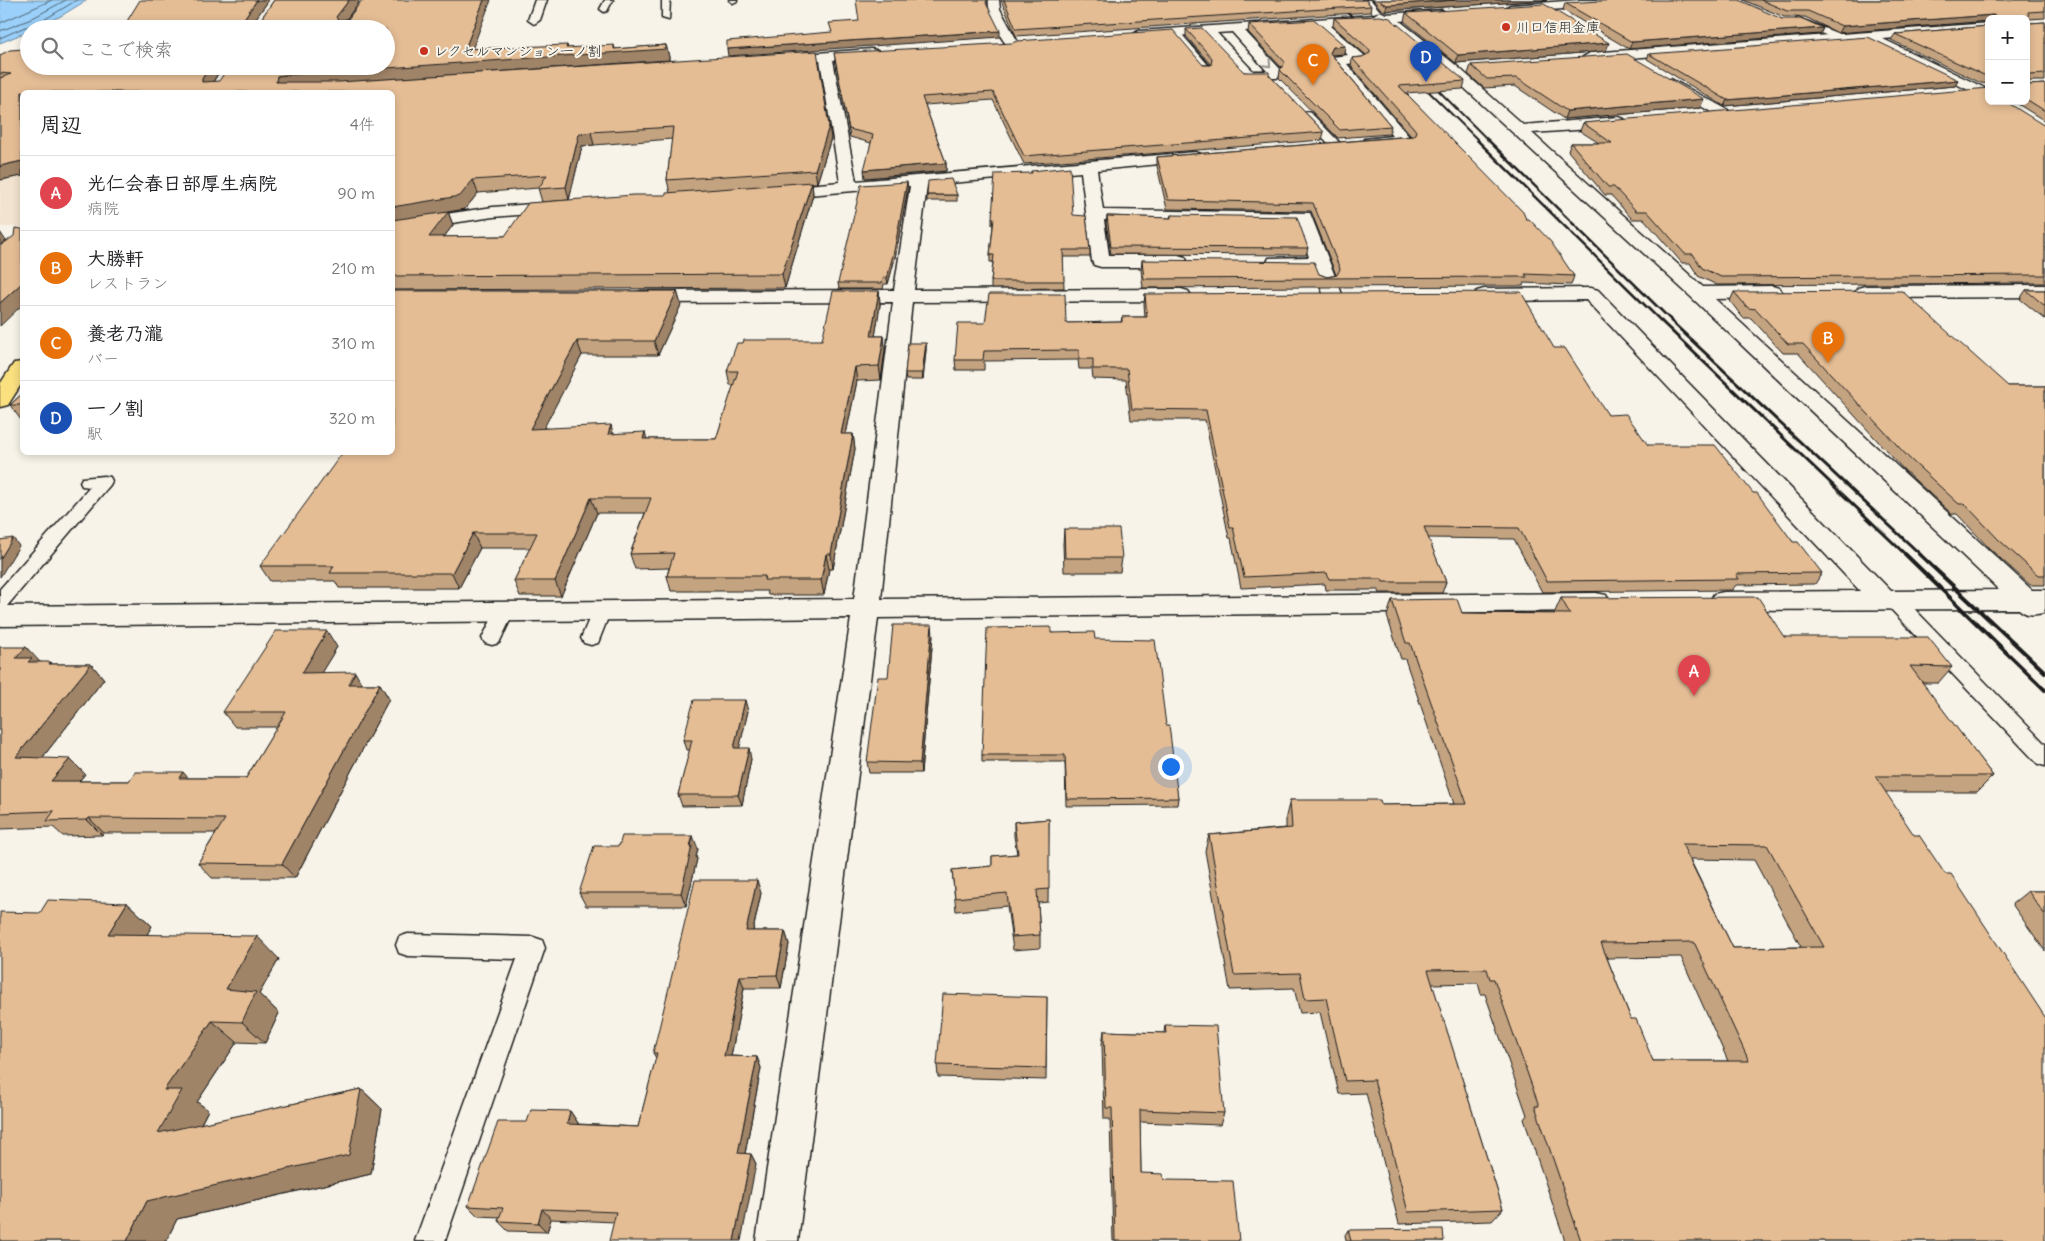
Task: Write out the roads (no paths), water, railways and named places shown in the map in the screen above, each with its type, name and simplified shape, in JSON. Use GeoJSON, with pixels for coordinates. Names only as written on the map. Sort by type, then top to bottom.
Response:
{"type":"FeatureCollection","features":[{"type":"Feature","properties":{"kind":"highway"},"geometry":{"type":"LineString","coordinates":[[0,400],[20,374]]}},
{"type":"Feature","properties":{"kind":"street"},"geometry":{"type":"LineString","coordinates":[[534,20],[541,0]]}},
{"type":"Feature","properties":{"kind":"street"},"geometry":{"type":"LineString","coordinates":[[1498,10],[1627,0]]}},
{"type":"Feature","properties":{"kind":"street"},"geometry":{"type":"LineString","coordinates":[[994,1],[994,9],[1012,44]]}},
{"type":"Feature","properties":{"kind":"street"},"geometry":{"type":"LineString","coordinates":[[1546,7],[1561,16]]}},
{"type":"Feature","properties":{"kind":"street"},"geometry":{"type":"LineString","coordinates":[[1127,36],[1234,28],[1319,15],[1334,21],[1380,15],[1450,14]]}},
{"type":"Feature","properties":{"kind":"street"},"geometry":{"type":"LineString","coordinates":[[1316,147],[1404,140],[1337,60],[1360,59],[1319,15]]}},
{"type":"Feature","properties":{"kind":"street"},"geometry":{"type":"LineString","coordinates":[[1380,15],[1393,21],[1452,69],[2035,599],[2045,618]]}},
{"type":"Feature","properties":{"kind":"street"},"geometry":{"type":"LineString","coordinates":[[1575,58],[1985,27]]}},
{"type":"Feature","properties":{"kind":"street"},"geometry":{"type":"LineString","coordinates":[[1206,30],[1249,74],[1272,76],[1275,71],[1234,28]]}},
{"type":"Feature","properties":{"kind":"street"},"geometry":{"type":"LineString","coordinates":[[1866,35],[1985,92]]}},
{"type":"Feature","properties":{"kind":"street"},"geometry":{"type":"LineString","coordinates":[[1607,45],[1728,112],[1694,115]]}},
{"type":"Feature","properties":{"kind":"street"},"geometry":{"type":"LineString","coordinates":[[766,60],[885,52]]}},
{"type":"Feature","properties":{"kind":"street"},"geometry":{"type":"LineString","coordinates":[[826,56],[849,188]]}},
{"type":"Feature","properties":{"kind":"street"},"geometry":{"type":"LineString","coordinates":[[1452,69],[1471,67]]}},
{"type":"Feature","properties":{"kind":"street"},"geometry":{"type":"LineString","coordinates":[[1949,93],[1985,92]]}},
{"type":"Feature","properties":{"kind":"street"},"geometry":{"type":"LineString","coordinates":[[1518,130],[1635,120]]}},
{"type":"Feature","properties":{"kind":"street"},"geometry":{"type":"LineString","coordinates":[[760,194],[849,188],[1088,165],[1207,156]]}},
{"type":"Feature","properties":{"kind":"street"},"geometry":{"type":"LineString","coordinates":[[1088,165],[1101,261],[1200,262]]}},
{"type":"Feature","properties":{"kind":"street"},"geometry":{"type":"LineString","coordinates":[[777,1241],[866,608],[902,298],[919,182]]}},
{"type":"Feature","properties":{"kind":"street"},"geometry":{"type":"LineString","coordinates":[[395,227],[493,212],[572,207]]}},
{"type":"Feature","properties":{"kind":"street"},"geometry":{"type":"LineString","coordinates":[[1095,215],[1304,216],[1319,263],[1332,294]]}},
{"type":"Feature","properties":{"kind":"street"},"geometry":{"type":"LineString","coordinates":[[1260,262],[1319,263]]}},
{"type":"Feature","properties":{"kind":"street"},"geometry":{"type":"LineString","coordinates":[[1847,292],[2045,291]]}},
{"type":"Feature","properties":{"kind":"street"},"geometry":{"type":"LineString","coordinates":[[1698,293],[1787,292]]}},
{"type":"Feature","properties":{"kind":"street"},"geometry":{"type":"LineString","coordinates":[[1312,294],[1352,294]]}},
{"type":"Feature","properties":{"kind":"street"},"geometry":{"type":"LineString","coordinates":[[1462,295],[1592,294],[1888,599]]}},
{"type":"Feature","properties":{"kind":"street"},"geometry":{"type":"LineString","coordinates":[[618,297],[902,298],[1202,295]]}},
{"type":"Feature","properties":{"kind":"street"},"geometry":{"type":"LineString","coordinates":[[1703,601],[2035,599]]}},
{"type":"Feature","properties":{"kind":"street"},"geometry":{"type":"LineString","coordinates":[[0,616],[1624,601]]}},
{"type":"Feature","properties":{"kind":"lane"},"geometry":{"type":"LineString","coordinates":[[604,9],[609,0]]}},
{"type":"Feature","properties":{"kind":"lane"},"geometry":{"type":"LineString","coordinates":[[666,0],[666,18]]}},
{"type":"Feature","properties":{"kind":"lane"},"geometry":{"type":"LineString","coordinates":[[1366,0],[1380,15]]}},
{"type":"Feature","properties":{"kind":"lane"},"geometry":{"type":"LineString","coordinates":[[1792,22],[1801,21],[1839,37]]}},
{"type":"Feature","properties":{"kind":"lane"},"geometry":{"type":"LineString","coordinates":[[1175,32],[1207,68]]}},
{"type":"Feature","properties":{"kind":"lane"},"geometry":{"type":"LineString","coordinates":[[1301,109],[1336,145]]}},
{"type":"Feature","properties":{"kind":"lane"},"geometry":{"type":"LineString","coordinates":[[0,601],[104,481],[88,482]]}},
{"type":"Feature","properties":{"kind":"lane"},"geometry":{"type":"LineString","coordinates":[[1888,599],[2045,758]]}},
{"type":"Feature","properties":{"kind":"lane"},"geometry":{"type":"LineString","coordinates":[[492,638],[506,610]]}},
{"type":"Feature","properties":{"kind":"lane"},"geometry":{"type":"LineString","coordinates":[[591,638],[602,610]]}},
{"type":"Feature","properties":{"kind":"lane"},"geometry":{"type":"LineString","coordinates":[[408,945],[533,948],[430,1241]]}},
{"type":"Feature","properties":{"kind":"water"},"geometry":{"type":"Polygon","coordinates":[[[0,0],[87,0],[52,20],[20,20],[20,35],[0,43],[0,0]]]}},
{"type":"Feature","properties":{"kind":"railway"},"geometry":{"type":"LineString","coordinates":[[1335,0],[1362,26]]}},
{"type":"Feature","properties":{"kind":"railway"},"geometry":{"type":"LineString","coordinates":[[1429,81],[1488,140]]}},
{"type":"Feature","properties":{"kind":"railway"},"geometry":{"type":"LineString","coordinates":[[1419,82],[1479,141]]}},
{"type":"Feature","properties":{"kind":"railway"},"geometry":{"type":"LineString","coordinates":[[1477,140],[1662,322]]}},
{"type":"Feature","properties":{"kind":"railway"},"geometry":{"type":"LineString","coordinates":[[1488,140],[1673,322]]}},
{"type":"Feature","properties":{"kind":"railway"},"geometry":{"type":"LineString","coordinates":[[1661,321],[1906,555]]}},
{"type":"Feature","properties":{"kind":"railway"},"geometry":{"type":"LineString","coordinates":[[1671,321],[1921,555]]}},
{"type":"Feature","properties":{"kind":"railway"},"geometry":{"type":"LineString","coordinates":[[1905,554],[2045,690]]}},
{"type":"Feature","properties":{"kind":"railway"},"geometry":{"type":"LineString","coordinates":[[1919,554],[2045,672]]}},
{"type":"Feature","properties":{"kind":"place","name":"川口信用金庫"},"geometry":{"type":"Point","coordinates":[1506,27]}},
{"type":"Feature","properties":{"kind":"place","name":"レクセルマンション一ノ割"},"geometry":{"type":"Point","coordinates":[424,51]}},
{"type":"Feature","properties":{"kind":"place","name":"一ノ割"},"geometry":{"type":"Point","coordinates":[1426,82]}},
{"type":"Feature","properties":{"kind":"place","name":"養老乃瀧"},"geometry":{"type":"Point","coordinates":[1313,85]}},
{"type":"Feature","properties":{"kind":"place","name":"大勝軒"},"geometry":{"type":"Point","coordinates":[1828,363]}},
{"type":"Feature","properties":{"kind":"place","name":"光仁会春日部厚生病院"},"geometry":{"type":"Point","coordinates":[1694,696]}}]}
